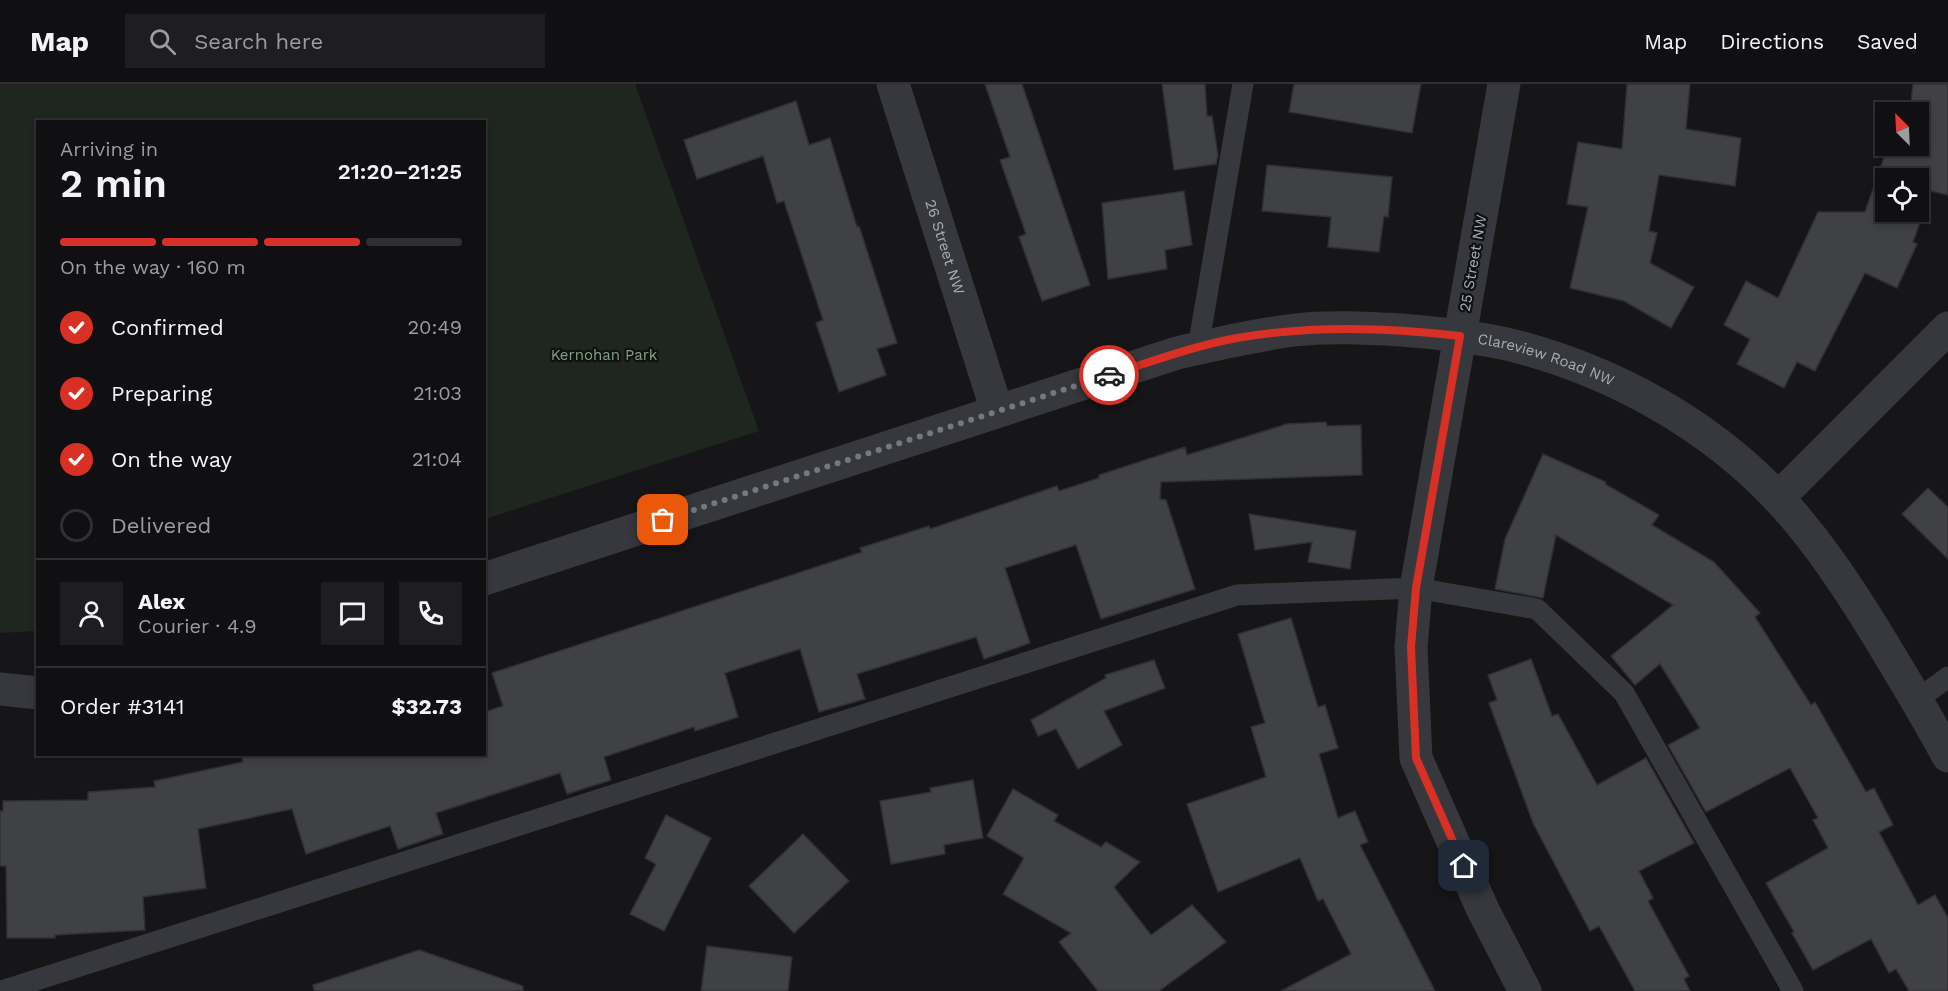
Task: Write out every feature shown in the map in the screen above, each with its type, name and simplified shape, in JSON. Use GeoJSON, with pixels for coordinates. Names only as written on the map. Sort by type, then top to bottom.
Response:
{"type":"FeatureCollection","features":[{"type":"Feature","properties":{"kind":"street","name":"26 Street NW"},"geometry":{"type":"LineString","coordinates":[[893,84],[997,411]]}},
{"type":"Feature","properties":{"kind":"street","name":"25 Street NW"},"geometry":{"type":"LineString","coordinates":[[1504,84],[1416,588],[1411,647],[1416,758],[1483,910],[1525,991]]}},
{"type":"Feature","properties":{"kind":"street","name":"Clareview Road NW"},"geometry":{"type":"LineString","coordinates":[[486,578],[997,411],[1235,338],[1329,328],[1381,329],[1460,336],[1513,345],[1567,362],[1619,384],[1669,411],[1716,442],[1778,498],[1837,571],[1917,700],[1948,756]]}},
{"type":"Feature","properties":{"kind":"street"},"geometry":{"type":"LineString","coordinates":[[1778,498],[1948,328]]}},
{"type":"Feature","properties":{"kind":"street"},"geometry":{"type":"LineString","coordinates":[[0,689],[36,693]]}},
{"type":"Feature","properties":{"kind":"lane"},"geometry":{"type":"LineString","coordinates":[[1198,348],[1243,84]]}},
{"type":"Feature","properties":{"kind":"lane"},"geometry":{"type":"LineString","coordinates":[[2,991],[1237,595],[1416,588],[1537,609],[1624,693],[1793,991]]}},
{"type":"Feature","properties":{"kind":"lane"},"geometry":{"type":"LineString","coordinates":[[1917,700],[1948,677]]}},
{"type":"Feature","properties":{"kind":"green space","name":"Kernohan Park"},"geometry":{"type":"Polygon","coordinates":[[[0,84],[635,84],[759,431],[486,519],[486,120],[36,120],[36,631],[0,633],[0,84]]]}},
{"type":"Feature","properties":{"kind":"building"},"geometry":{"type":"Polygon","coordinates":[[[985,84],[1022,84],[1090,285],[1042,301],[1019,237],[1026,234],[1000,160],[1010,157],[985,84]]]}},
{"type":"Feature","properties":{"kind":"building"},"geometry":{"type":"Polygon","coordinates":[[[1162,84],[1205,84],[1207,116],[1212,116],[1218,155],[1216,164],[1174,170],[1162,84]]]}},
{"type":"Feature","properties":{"kind":"building"},"geometry":{"type":"Polygon","coordinates":[[[1294,84],[1421,84],[1412,133],[1289,112],[1294,84]]]}},
{"type":"Feature","properties":{"kind":"building"},"geometry":{"type":"Polygon","coordinates":[[[1627,84],[1690,84],[1686,129],[1741,138],[1735,186],[1659,175],[1649,231],[1657,233],[1650,263],[1694,287],[1671,328],[1624,301],[1570,288],[1588,207],[1567,204],[1578,142],[1622,149],[1627,84]]]}},
{"type":"Feature","properties":{"kind":"building"},"geometry":{"type":"Polygon","coordinates":[[[1913,84],[1948,84],[1948,195],[1931,191],[1929,197],[1929,168],[1880,168],[1885,156],[1929,156],[1929,102],[1911,102],[1913,84]]]}},
{"type":"Feature","properties":{"kind":"building"},"geometry":{"type":"Polygon","coordinates":[[[796,101],[809,145],[830,138],[857,227],[859,226],[897,343],[877,349],[886,375],[839,392],[816,323],[823,320],[784,201],[777,203],[763,156],[697,179],[684,140],[796,101]]]}},
{"type":"Feature","properties":{"kind":"building"},"geometry":{"type":"Polygon","coordinates":[[[1267,165],[1392,177],[1388,217],[1384,216],[1379,252],[1328,247],[1331,217],[1262,211],[1267,165]]]}},
{"type":"Feature","properties":{"kind":"building"},"geometry":{"type":"Polygon","coordinates":[[[1875,183],[1875,222],[1920,222],[1913,242],[1917,244],[1897,288],[1865,273],[1815,371],[1797,362],[1784,388],[1737,364],[1750,339],[1724,325],[1746,281],[1778,298],[1818,212],[1865,212],[1875,183]]]}},
{"type":"Feature","properties":{"kind":"building"},"geometry":{"type":"Polygon","coordinates":[[[1184,191],[1192,245],[1165,250],[1167,269],[1108,279],[1102,203],[1184,191]]]}},
{"type":"Feature","properties":{"kind":"building"},"geometry":{"type":"Polygon","coordinates":[[[1326,422],[1327,426],[1361,425],[1362,475],[1161,482],[1160,499],[1166,500],[1195,589],[1101,619],[1076,545],[1005,568],[1030,643],[984,659],[976,637],[857,674],[865,699],[819,712],[800,649],[725,673],[738,717],[695,731],[694,727],[604,757],[611,780],[567,794],[560,773],[436,813],[443,834],[398,849],[390,826],[306,854],[292,809],[198,829],[206,888],[143,897],[145,930],[55,935],[55,938],[7,938],[6,866],[0,866],[0,811],[3,811],[3,801],[88,800],[88,792],[155,787],[154,781],[243,762],[242,756],[486,756],[486,711],[503,706],[492,673],[862,552],[860,548],[929,526],[930,529],[1057,486],[1059,491],[1099,478],[1099,475],[1185,447],[1187,455],[1287,424],[1326,422]]]}},
{"type":"Feature","properties":{"kind":"building"},"geometry":{"type":"Polygon","coordinates":[[[1543,454],[1606,482],[1605,484],[1659,515],[1652,525],[1714,562],[1760,613],[1755,617],[1811,705],[1815,702],[1866,792],[1874,788],[1893,825],[1879,832],[1918,905],[1935,895],[1948,918],[1948,991],[1909,991],[1896,969],[1889,973],[1871,939],[1813,970],[1766,883],[1828,848],[1813,820],[1818,818],[1790,768],[1706,812],[1668,745],[1700,728],[1660,664],[1635,685],[1611,656],[1673,605],[1556,535],[1543,598],[1495,589],[1505,539],[1543,454]]]}},
{"type":"Feature","properties":{"kind":"building"},"geometry":{"type":"Polygon","coordinates":[[[1928,488],[1948,507],[1948,559],[1902,514],[1928,488]]]}},
{"type":"Feature","properties":{"kind":"building"},"geometry":{"type":"Polygon","coordinates":[[[1249,514],[1356,531],[1350,569],[1308,562],[1312,542],[1255,550],[1249,514]]]}},
{"type":"Feature","properties":{"kind":"building"},"geometry":{"type":"Polygon","coordinates":[[[1291,618],[1318,707],[1325,705],[1338,748],[1319,754],[1338,818],[1355,811],[1368,842],[1360,845],[1435,991],[1281,991],[1351,954],[1323,899],[1318,901],[1300,858],[1218,892],[1187,804],[1266,777],[1251,727],[1265,723],[1238,634],[1291,618]]]}},
{"type":"Feature","properties":{"kind":"building"},"geometry":{"type":"Polygon","coordinates":[[[1531,659],[1552,716],[1558,714],[1597,785],[1646,758],[1694,843],[1639,871],[1653,898],[1648,901],[1689,976],[1684,979],[1690,991],[1635,991],[1599,926],[1590,931],[1533,823],[1489,703],[1497,700],[1488,675],[1531,659]]]}},
{"type":"Feature","properties":{"kind":"building"},"geometry":{"type":"Polygon","coordinates":[[[1154,660],[1165,688],[1104,711],[1122,745],[1078,769],[1056,729],[1038,736],[1031,720],[1106,678],[1105,675],[1154,660]]]}},
{"type":"Feature","properties":{"kind":"building"},"geometry":{"type":"Polygon","coordinates":[[[973,780],[983,838],[944,845],[945,854],[891,864],[880,801],[931,792],[930,788],[973,780]]]}},
{"type":"Feature","properties":{"kind":"building"},"geometry":{"type":"Polygon","coordinates":[[[1013,789],[1058,815],[1054,821],[1101,847],[1106,842],[1140,862],[1114,887],[1151,935],[1192,905],[1226,942],[1159,991],[1098,991],[1059,942],[1071,933],[1003,894],[1024,858],[987,836],[1013,789]]]}},
{"type":"Feature","properties":{"kind":"building"},"geometry":{"type":"Polygon","coordinates":[[[666,815],[711,838],[664,931],[630,914],[656,864],[645,858],[666,815]]]}},
{"type":"Feature","properties":{"kind":"building"},"geometry":{"type":"Polygon","coordinates":[[[803,834],[849,881],[794,933],[749,886],[803,834]]]}},
{"type":"Feature","properties":{"kind":"building"},"geometry":{"type":"Polygon","coordinates":[[[707,946],[792,957],[788,991],[701,991],[707,946]]]}},
{"type":"Feature","properties":{"kind":"building"},"geometry":{"type":"Polygon","coordinates":[[[419,950],[523,986],[523,991],[314,991],[313,985],[419,950]]]}},
{"type":"Feature","properties":{"kind":"way so far"},"geometry":{"type":"LineString","coordinates":[[663,520],[1109,375]]}},
{"type":"Feature","properties":{"kind":"route"},"geometry":{"type":"LineString","coordinates":[[1109,375],[1177,353],[1235,338],[1297,330],[1381,329],[1460,336],[1416,588],[1411,647],[1416,758],[1464,866]]}}]}
